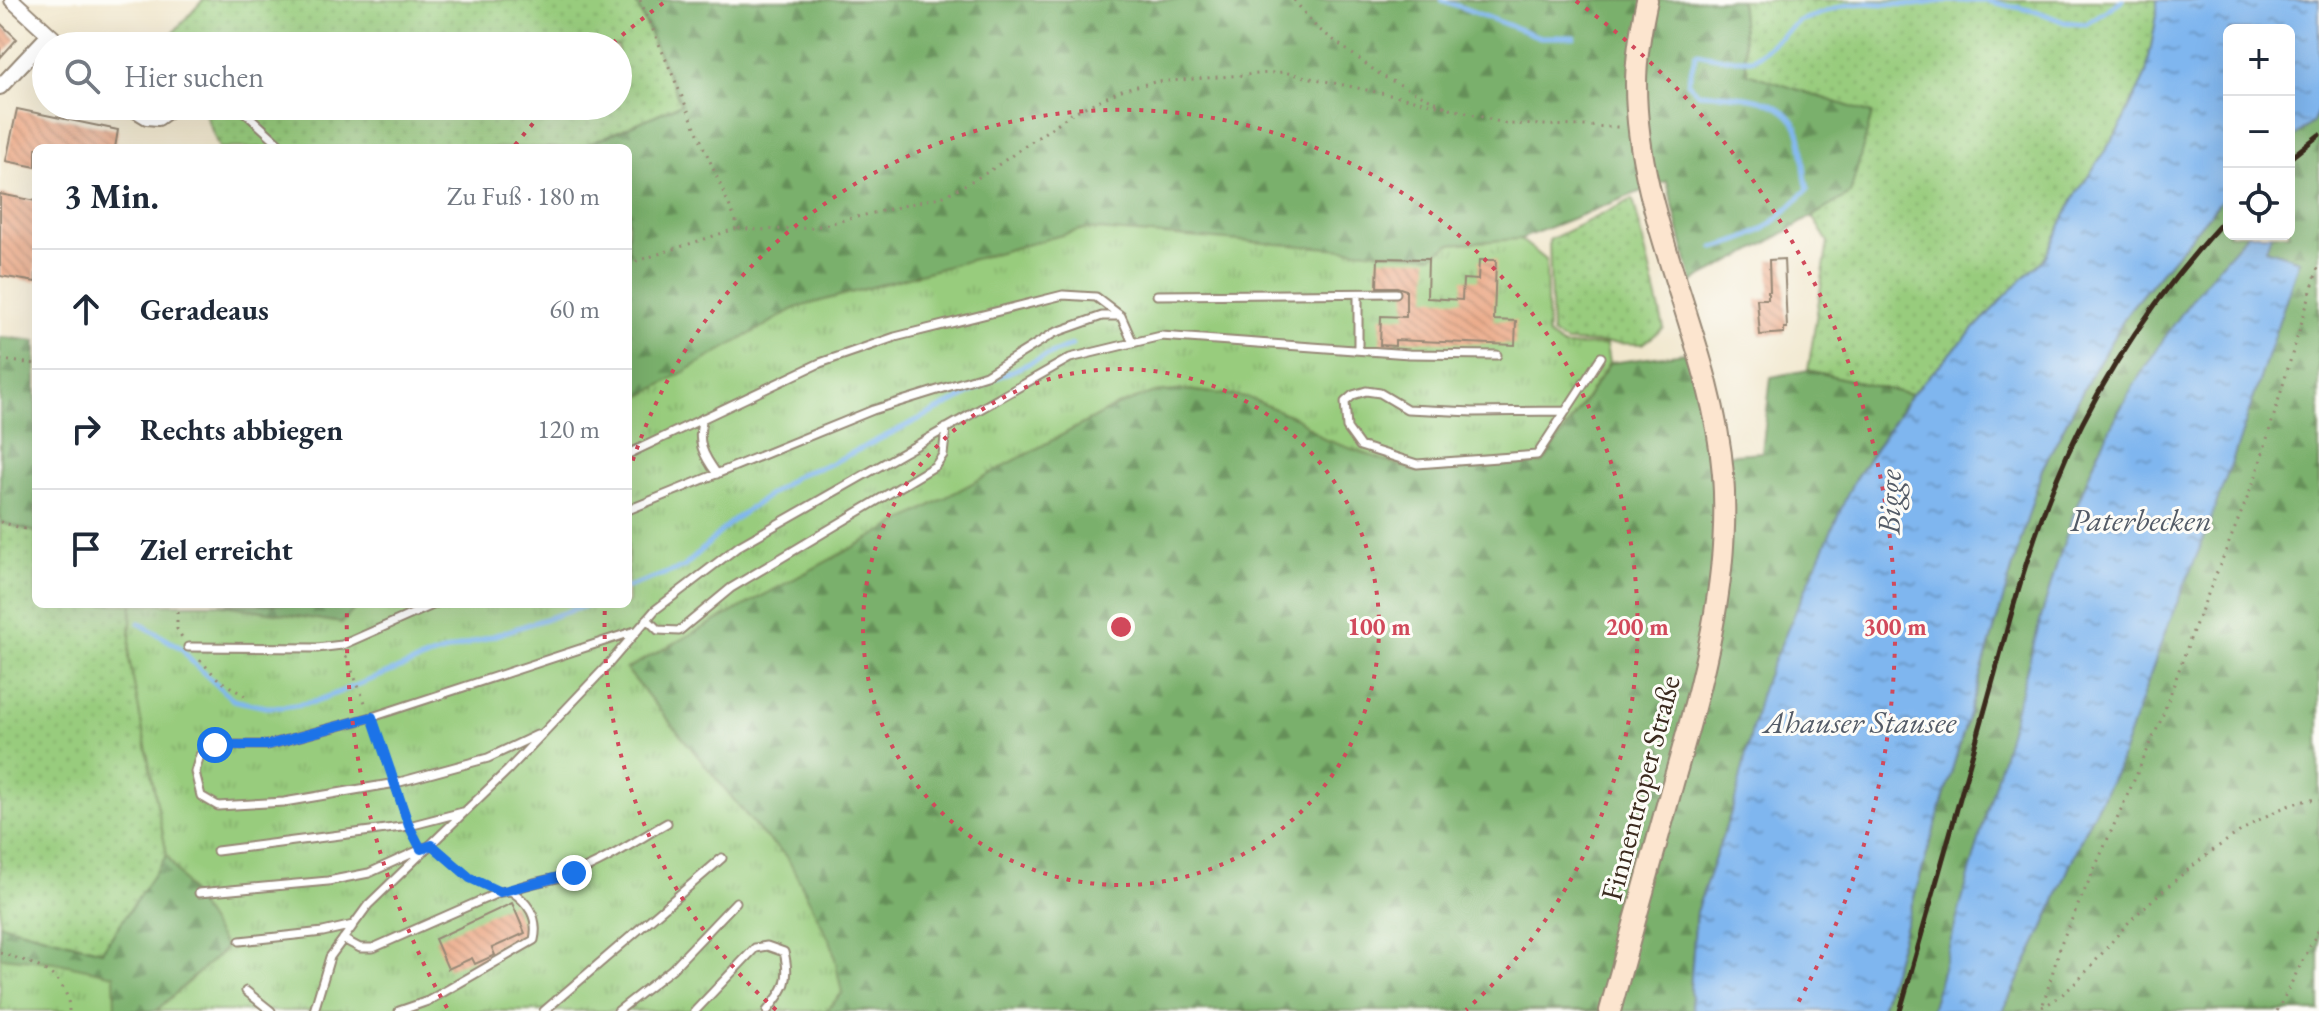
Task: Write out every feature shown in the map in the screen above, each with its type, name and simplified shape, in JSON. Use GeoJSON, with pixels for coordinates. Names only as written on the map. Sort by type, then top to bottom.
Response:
{"type":"FeatureCollection","features":[{"type":"Feature","properties":{"kind":"main road","name":"Finnentroper Straße"},"geometry":{"type":"LineString","coordinates":[[1610,1011],[1697,696],[1719,598],[1725,536],[1723,472],[1714,406],[1652,197],[1638,125],[1639,38],[1647,0]]}},
{"type":"Feature","properties":{"kind":"street"},"geometry":{"type":"LineString","coordinates":[[12,0],[46,32]]}},
{"type":"Feature","properties":{"kind":"street"},"geometry":{"type":"LineString","coordinates":[[0,87],[32,53]]}},
{"type":"Feature","properties":{"kind":"lane"},"geometry":{"type":"LineString","coordinates":[[253,120],[280,144]]}},
{"type":"Feature","properties":{"kind":"lane"},"geometry":{"type":"LineString","coordinates":[[1157,295],[1396,293]]}},
{"type":"Feature","properties":{"kind":"lane"},"geometry":{"type":"LineString","coordinates":[[1358,294],[1358,350]]}},
{"type":"Feature","properties":{"kind":"lane"},"geometry":{"type":"LineString","coordinates":[[632,452],[820,363],[895,337],[1063,295],[1096,297],[1121,316],[1133,343]]}},
{"type":"Feature","properties":{"kind":"lane"},"geometry":{"type":"LineString","coordinates":[[632,508],[873,410],[986,375],[1054,333],[1102,316],[1121,316]]}},
{"type":"Feature","properties":{"kind":"lane"},"geometry":{"type":"LineString","coordinates":[[314,1011],[330,957],[368,905],[543,733],[655,610],[739,546],[1070,358],[1161,336],[1358,350],[1497,355]]}},
{"type":"Feature","properties":{"kind":"lane"},"geometry":{"type":"LineString","coordinates":[[1566,411],[1407,409],[1380,393],[1366,391],[1353,395],[1345,402],[1344,411],[1347,428],[1360,446],[1417,464],[1537,455],[1566,411],[1601,357]]}},
{"type":"Feature","properties":{"kind":"lane"},"geometry":{"type":"LineString","coordinates":[[703,418],[698,437],[708,462],[717,474]]}},
{"type":"Feature","properties":{"kind":"lane"},"geometry":{"type":"LineString","coordinates":[[647,619],[658,630],[679,631],[731,588],[935,466],[943,455],[946,428]]}},
{"type":"Feature","properties":{"kind":"lane"},"geometry":{"type":"LineString","coordinates":[[188,647],[317,648],[342,645],[426,608]]}},
{"type":"Feature","properties":{"kind":"lane"},"geometry":{"type":"LineString","coordinates":[[543,733],[488,758],[396,783],[284,802],[218,806],[201,796],[195,772],[200,755],[215,745],[268,745],[372,717],[638,630]]}},
{"type":"Feature","properties":{"kind":"lane"},"geometry":{"type":"LineString","coordinates":[[217,851],[409,826],[465,812]]}},
{"type":"Feature","properties":{"kind":"lane"},"geometry":{"type":"LineString","coordinates":[[343,939],[360,948],[373,948],[500,892],[574,873],[667,823]]}},
{"type":"Feature","properties":{"kind":"lane"},"geometry":{"type":"LineString","coordinates":[[199,893],[328,881],[369,873],[432,845]]}},
{"type":"Feature","properties":{"kind":"lane"},"geometry":{"type":"LineString","coordinates":[[544,1011],[722,858]]}},
{"type":"Feature","properties":{"kind":"lane"},"geometry":{"type":"LineString","coordinates":[[399,1011],[428,1001],[534,940],[535,918],[520,897],[511,891]]}},
{"type":"Feature","properties":{"kind":"lane"},"geometry":{"type":"LineString","coordinates":[[618,1011],[672,969],[736,902]]}},
{"type":"Feature","properties":{"kind":"lane"},"geometry":{"type":"LineString","coordinates":[[240,941],[323,932],[353,925]]}},
{"type":"Feature","properties":{"kind":"lane"},"geometry":{"type":"LineString","coordinates":[[695,1011],[755,948],[767,946],[784,952],[789,971],[780,995],[767,1011]]}},
{"type":"Feature","properties":{"kind":"lane"},"geometry":{"type":"LineString","coordinates":[[246,991],[271,1011]]}},
{"type":"Feature","properties":{"kind":"path"},"geometry":{"type":"LineString","coordinates":[[640,0],[739,228]]}},
{"type":"Feature","properties":{"kind":"path"},"geometry":{"type":"LineString","coordinates":[[1294,0],[1316,27],[1382,76],[1446,107]]}},
{"type":"Feature","properties":{"kind":"path"},"geometry":{"type":"LineString","coordinates":[[632,263],[739,228],[811,228],[944,196],[988,172],[1074,112],[1124,89],[1155,82],[1283,72],[1446,107],[1507,124],[1605,128],[1638,125]]}},
{"type":"Feature","properties":{"kind":"path"},"geometry":{"type":"LineString","coordinates":[[2041,1009],[2062,941],[2161,720],[2193,631],[2255,479],[2319,264]]}},
{"type":"Feature","properties":{"kind":"path"},"geometry":{"type":"LineString","coordinates":[[0,360],[32,364]]}},
{"type":"Feature","properties":{"kind":"path"},"geometry":{"type":"LineString","coordinates":[[0,522],[32,531]]}},
{"type":"Feature","properties":{"kind":"path"},"geometry":{"type":"LineString","coordinates":[[342,645],[372,717],[409,826]]}},
{"type":"Feature","properties":{"kind":"path"},"geometry":{"type":"LineString","coordinates":[[2041,1009],[2059,999],[2131,920],[2227,841],[2277,809],[2293,802],[2319,800]]}},
{"type":"Feature","properties":{"kind":"path"},"geometry":{"type":"LineString","coordinates":[[432,845],[470,878],[500,892]]}},
{"type":"Feature","properties":{"kind":"path"},"geometry":{"type":"LineString","coordinates":[[2277,1011],[2319,929]]}},
{"type":"Feature","properties":{"kind":"path"},"geometry":{"type":"LineString","coordinates":[[0,953],[40,965],[56,978],[69,1000],[69,1011]]}},
{"type":"Feature","properties":{"kind":"green space"},"geometry":{"type":"Polygon","coordinates":[[[203,0],[635,0],[681,104],[589,144],[217,144],[208,120],[632,120],[632,32],[174,32],[203,0]]]}},
{"type":"Feature","properties":{"kind":"green space"},"geometry":{"type":"Polygon","coordinates":[[[635,0],[1740,0],[1747,73],[1872,114],[1850,194],[1692,282],[1667,181],[1520,239],[1450,244],[1433,256],[1084,229],[796,308],[632,402],[632,144],[589,144],[681,104],[635,0]]]}},
{"type":"Feature","properties":{"kind":"green space"},"geometry":{"type":"Polygon","coordinates":[[[1740,0],[2157,0],[2146,74],[2118,131],[2074,198],[2045,258],[1911,395],[1808,370],[1828,242],[1812,216],[1850,194],[1747,73],[1740,0]]]}},
{"type":"Feature","properties":{"kind":"green space"},"geometry":{"type":"Polygon","coordinates":[[[2319,108],[2319,1011],[2003,1011],[2045,925],[2085,829],[2117,769],[2167,627],[2238,445],[2299,260],[2265,249],[2269,240],[2295,240],[2295,136],[2313,122],[2319,108]]]}},
{"type":"Feature","properties":{"kind":"green space"},"geometry":{"type":"Polygon","coordinates":[[[2223,198],[2223,240],[2242,240],[2098,452],[2071,521],[1931,1011],[1880,1011],[2042,469],[2130,309],[2223,198]]]}},
{"type":"Feature","properties":{"kind":"green space"},"geometry":{"type":"Polygon","coordinates":[[[1633,199],[1664,328],[1643,344],[1566,342],[1552,334],[1549,240],[1633,199]]]}},
{"type":"Feature","properties":{"kind":"green space"},"geometry":{"type":"Polygon","coordinates":[[[1084,229],[1432,256],[1450,244],[1520,239],[1546,260],[1548,335],[1563,346],[1606,345],[1609,363],[1543,463],[1417,472],[1324,439],[1297,418],[1247,397],[1187,390],[1151,393],[1114,407],[626,669],[761,833],[787,857],[832,945],[842,993],[826,1011],[156,1011],[226,948],[167,855],[129,658],[132,608],[243,608],[342,623],[355,608],[632,608],[632,402],[796,308],[1084,229]]]}},
{"type":"Feature","properties":{"kind":"green space"},"geometry":{"type":"Polygon","coordinates":[[[0,337],[32,341],[32,531],[0,522],[0,337]]]}},
{"type":"Feature","properties":{"kind":"green space"},"geometry":{"type":"Polygon","coordinates":[[[1685,353],[1705,409],[1708,456],[1762,452],[1771,377],[1808,370],[1911,395],[1853,482],[1735,801],[1696,912],[1690,989],[1693,1011],[826,1011],[842,993],[787,857],[761,833],[626,669],[1114,407],[1151,393],[1187,390],[1247,397],[1297,418],[1324,439],[1543,463],[1610,363],[1685,353]]]}},
{"type":"Feature","properties":{"kind":"green space"},"geometry":{"type":"Polygon","coordinates":[[[0,522],[32,531],[32,608],[132,608],[129,658],[167,855],[102,951],[0,924],[0,522]]]}},
{"type":"Feature","properties":{"kind":"green space"},"geometry":{"type":"Polygon","coordinates":[[[243,608],[355,608],[342,623],[243,608]]]}},
{"type":"Feature","properties":{"kind":"green space"},"geometry":{"type":"Polygon","coordinates":[[[167,855],[226,948],[156,1011],[0,1011],[0,924],[102,951],[167,855]]]}},
{"type":"Feature","properties":{"kind":"green space"},"geometry":{"type":"Polygon","coordinates":[[[0,957],[54,962],[114,975],[115,1011],[0,1011],[0,957]]]}},
{"type":"Feature","properties":{"kind":"water","name":"Ahauser Stausee"},"geometry":{"type":"Polygon","coordinates":[[[2157,0],[2319,0],[2319,108],[2313,122],[2295,136],[2295,24],[2223,24],[2223,198],[2130,309],[2042,469],[1880,1011],[1693,1011],[1690,989],[1696,912],[1735,801],[1762,687],[1853,482],[1911,395],[2045,258],[2074,198],[2118,131],[2146,74],[2157,0]]]}},
{"type":"Feature","properties":{"kind":"water","name":"Paterbecken"},"geometry":{"type":"Polygon","coordinates":[[[2242,240],[2269,240],[2266,249],[2299,260],[2238,445],[2167,627],[2117,769],[2085,829],[2045,925],[2003,1011],[1931,1011],[2051,585],[2084,486],[2111,426],[2145,368],[2185,309],[2242,240]]]}},
{"type":"Feature","properties":{"kind":"building"},"geometry":{"type":"Polygon","coordinates":[[[0,23],[17,39],[0,58],[0,23]]]}},
{"type":"Feature","properties":{"kind":"building"},"geometry":{"type":"Polygon","coordinates":[[[17,109],[32,112],[32,120],[70,120],[118,130],[116,144],[32,144],[32,166],[6,161],[17,109]]]}},
{"type":"Feature","properties":{"kind":"building"},"geometry":{"type":"Polygon","coordinates":[[[0,194],[32,200],[32,281],[0,276],[0,194]]]}},
{"type":"Feature","properties":{"kind":"building"},"geometry":{"type":"Polygon","coordinates":[[[1378,258],[1428,259],[1427,298],[1462,300],[1463,279],[1478,280],[1479,260],[1496,260],[1494,320],[1516,321],[1515,345],[1395,340],[1395,346],[1380,345],[1381,316],[1406,317],[1406,290],[1377,287],[1378,258]]]}},
{"type":"Feature","properties":{"kind":"building"},"geometry":{"type":"Polygon","coordinates":[[[1784,259],[1787,328],[1784,328],[1784,333],[1760,335],[1757,299],[1768,299],[1769,260],[1784,259]]]}},
{"type":"Feature","properties":{"kind":"building"},"geometry":{"type":"Polygon","coordinates":[[[512,903],[525,933],[492,948],[495,955],[475,964],[472,958],[448,969],[435,939],[512,903]]]}},
{"type":"Feature","properties":{"kind":"waterway"},"geometry":{"type":"LineString","coordinates":[[1442,0],[1540,37],[1574,37]]}},
{"type":"Feature","properties":{"kind":"waterway"},"geometry":{"type":"LineString","coordinates":[[1714,248],[1767,227],[1808,189],[1801,139],[1792,119],[1770,103],[1756,99],[1698,93],[1688,83],[1696,53],[1727,59],[1754,59],[1799,21],[1846,5],[1987,1],[2039,12],[2064,22],[2086,24],[2122,0]]}},
{"type":"Feature","properties":{"kind":"waterway"},"geometry":{"type":"LineString","coordinates":[[632,586],[684,567],[732,521],[799,474],[828,465],[993,379],[1072,345]]}},
{"type":"Feature","properties":{"kind":"waterway"},"geometry":{"type":"LineString","coordinates":[[139,623],[181,648],[233,700],[282,707],[314,702],[431,656],[579,608]]}},
{"type":"Feature","properties":{"kind":"railway"},"geometry":{"type":"LineString","coordinates":[[2295,154],[2319,135]]}},
{"type":"Feature","properties":{"kind":"railway"},"geometry":{"type":"LineString","coordinates":[[1900,1011],[2014,603],[2053,488],[2087,414],[2128,344],[2176,277],[2223,222]]}},
{"type":"Feature","properties":{"kind":"route"},"geometry":{"type":"LineString","coordinates":[[215,745],[268,745],[372,717],[409,826],[421,849],[432,845],[470,878],[500,892],[574,873]]}},
{"type":"Feature","properties":{"kind":"water label","name":"Bigge"},"geometry":{"type":"Point","coordinates":[1889,502]}}]}
